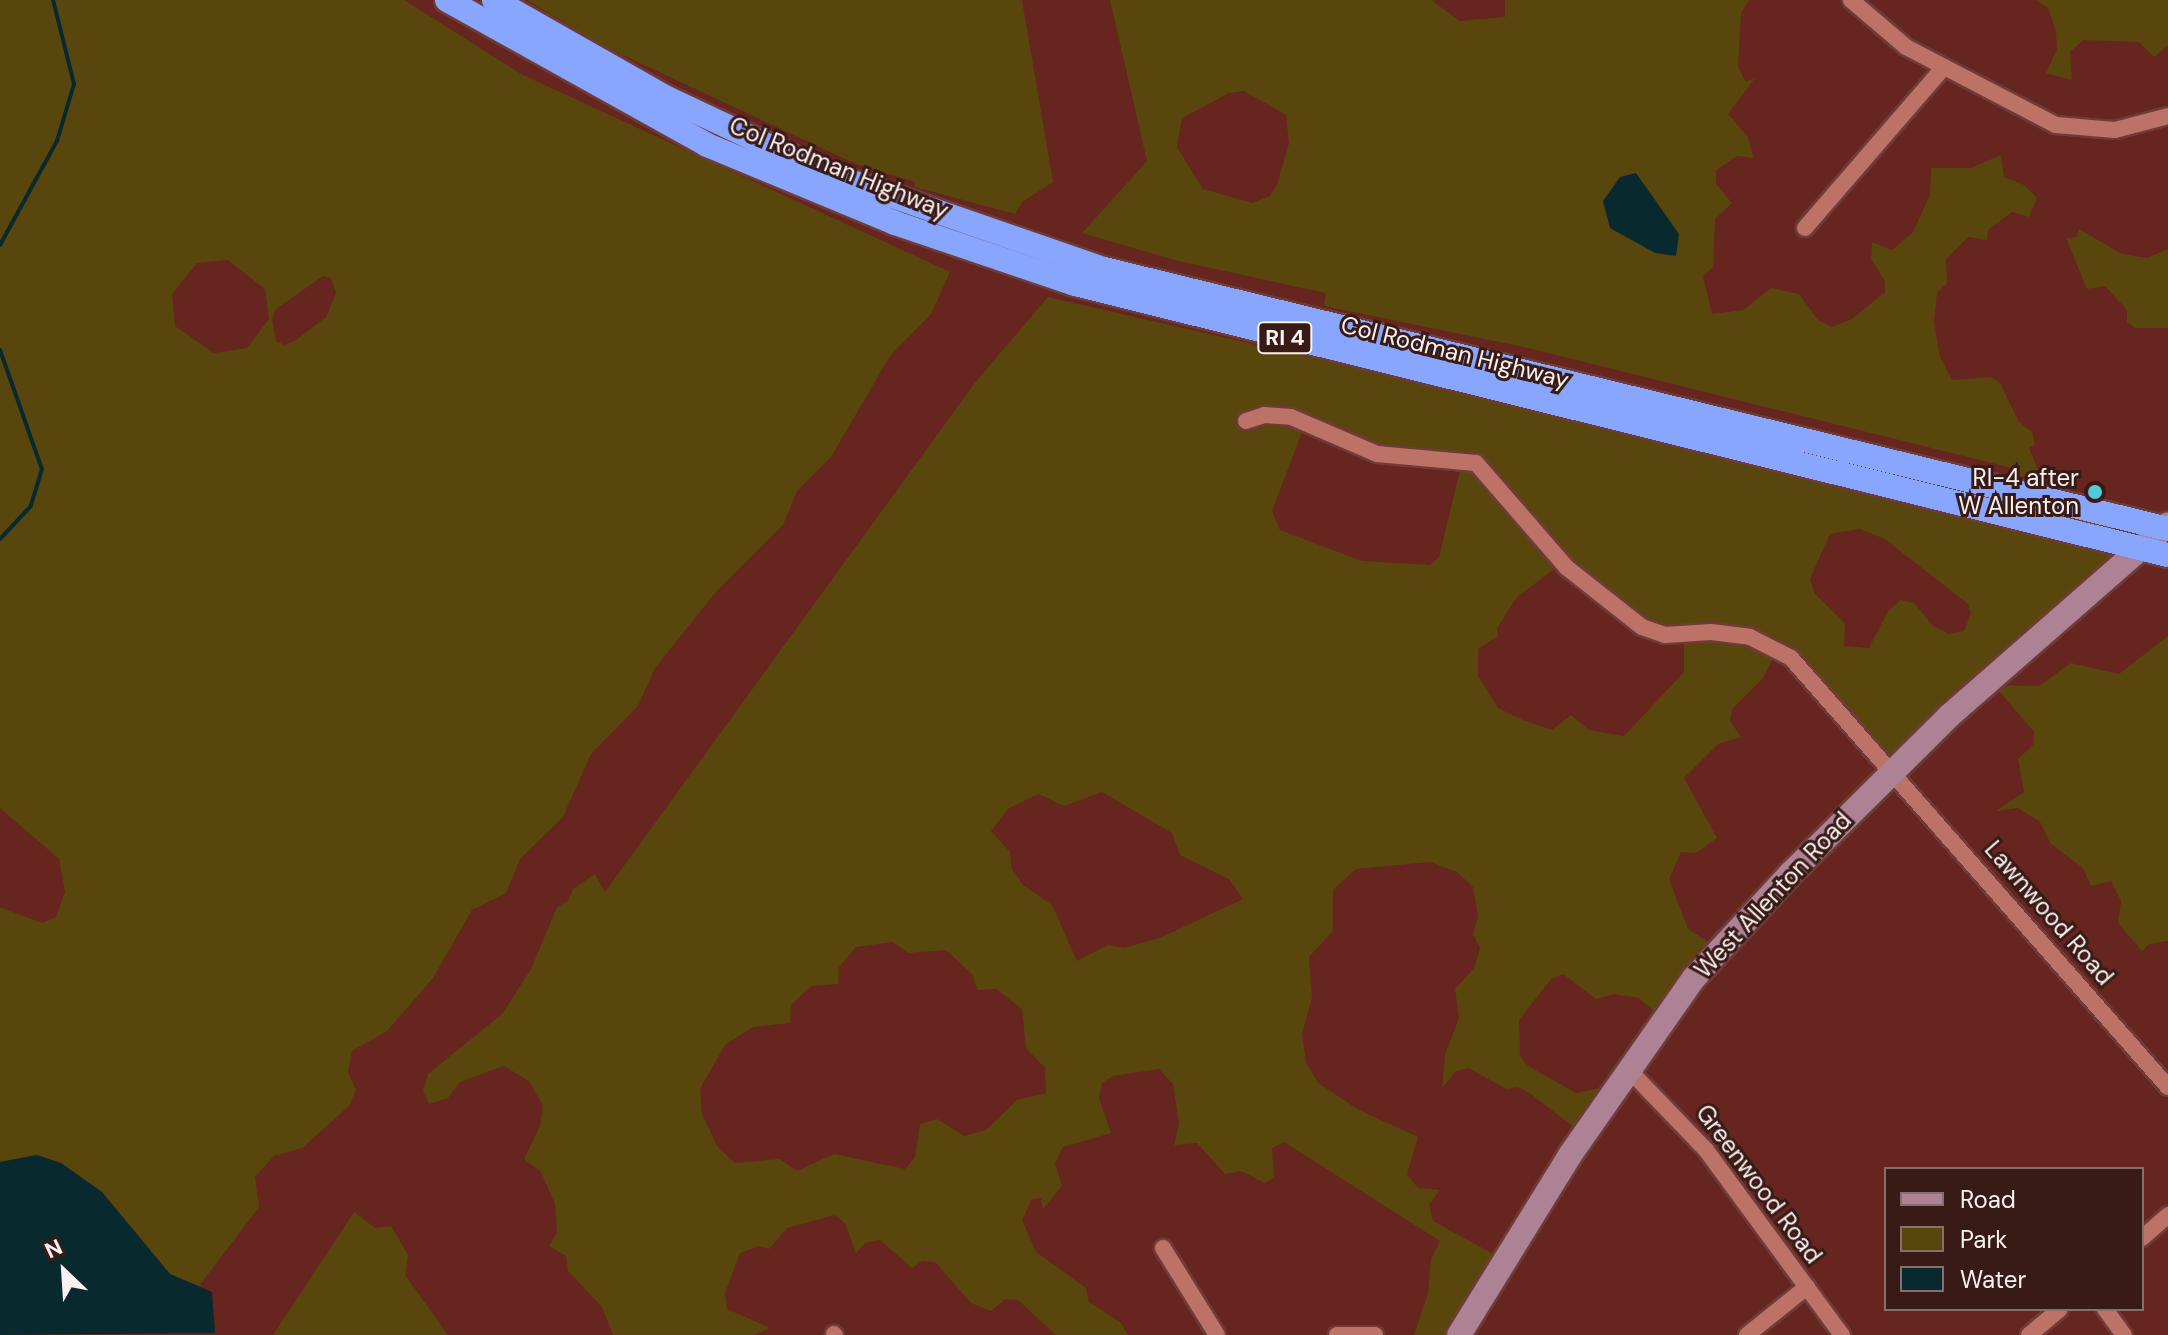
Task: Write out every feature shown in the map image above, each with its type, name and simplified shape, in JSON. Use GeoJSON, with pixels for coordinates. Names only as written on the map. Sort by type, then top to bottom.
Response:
{"type":"FeatureCollection","features":[{"type":"Feature","properties":{"kind":"highway","name":"Col Rodman Highway"},"geometry":{"type":"LineString","coordinates":[[447,0],[556,66],[707,145],[882,218],[1075,284],[2168,555]]}},
{"type":"Feature","properties":{"kind":"highway","name":"Col Rodman Highway"},"geometry":{"type":"LineString","coordinates":[[494,0],[665,97],[829,174],[1104,269],[2167,527]]}},
{"type":"Feature","properties":{"kind":"street"},"geometry":{"type":"LineString","coordinates":[[1851,0],[1906,47],[2038,118],[2078,130],[2115,130],[2168,116]]}},
{"type":"Feature","properties":{"kind":"street"},"geometry":{"type":"LineString","coordinates":[[1805,228],[1943,68]]}},
{"type":"Feature","properties":{"kind":"street","name":"Lawnwood Road"},"geometry":{"type":"LineString","coordinates":[[1246,421],[1264,415],[1291,417],[1377,454],[1476,463],[1558,559],[1596,594],[1653,632],[1725,632],[1775,648],[1805,671],[2168,1087]]}},
{"type":"Feature","properties":{"kind":"street","name":"West Allenton Road"},"geometry":{"type":"LineString","coordinates":[[1459,1335],[1629,1070],[1694,978],[1893,772],[2167,527]]}},
{"type":"Feature","properties":{"kind":"street","name":"Greenwood Road"},"geometry":{"type":"LineString","coordinates":[[1629,1070],[1706,1150],[1842,1335]]}},
{"type":"Feature","properties":{"kind":"street"},"geometry":{"type":"LineString","coordinates":[[2144,1236],[2168,1215]]}},
{"type":"Feature","properties":{"kind":"street"},"geometry":{"type":"LineString","coordinates":[[1163,1248],[1217,1335]]}},
{"type":"Feature","properties":{"kind":"street"},"geometry":{"type":"LineString","coordinates":[[1747,1335],[1807,1287]]}},
{"type":"Feature","properties":{"kind":"street"},"geometry":{"type":"LineString","coordinates":[[2029,1335],[2058,1311]]}},
{"type":"Feature","properties":{"kind":"street"},"geometry":{"type":"LineString","coordinates":[[2106,1311],[2124,1335]]}},
{"type":"Feature","properties":{"kind":"street"},"geometry":{"type":"LineString","coordinates":[[1337,1335],[1375,1335]]}},
{"type":"Feature","properties":{"kind":"green space"},"geometry":{"type":"Polygon","coordinates":[[[0,0],[404,0],[521,74],[950,272],[931,314],[890,356],[831,457],[797,491],[783,525],[715,593],[655,668],[638,706],[591,754],[563,817],[520,859],[506,893],[472,910],[433,978],[387,1031],[352,1051],[348,1072],[356,1090],[349,1106],[302,1148],[274,1156],[255,1177],[259,1207],[199,1286],[170,1274],[102,1192],[61,1163],[37,1155],[0,1162],[0,907],[42,923],[56,917],[65,892],[59,859],[0,808],[0,0]],[[228,260],[197,263],[172,294],[175,326],[214,353],[247,348],[269,319],[265,289],[228,260]],[[323,276],[276,309],[272,319],[276,341],[285,345],[296,340],[326,317],[336,293],[331,278],[323,276]]]}},
{"type":"Feature","properties":{"kind":"green space"},"geometry":{"type":"Polygon","coordinates":[[[527,0],[1022,0],[1053,182],[1022,202],[1015,214],[915,187],[915,182],[856,164],[601,45],[527,0]]]}},
{"type":"Feature","properties":{"kind":"green space"},"geometry":{"type":"Polygon","coordinates":[[[1110,0],[1431,0],[1460,21],[1505,17],[1505,0],[1749,0],[1741,13],[1738,67],[1746,82],[1755,78],[1728,114],[1748,137],[1754,158],[1737,156],[1716,170],[1716,184],[1732,203],[1715,219],[1713,267],[1703,276],[1712,314],[1743,310],[1771,288],[1799,294],[1818,320],[1832,327],[1852,319],[1885,292],[1885,281],[1871,259],[1872,242],[1892,250],[1913,232],[1930,195],[1931,168],[1971,168],[2001,155],[2004,177],[2024,185],[2037,198],[2029,217],[2012,212],[1988,230],[1987,240],[1968,237],[1946,259],[1947,283],[1937,293],[1934,321],[1940,357],[1952,380],[1991,377],[2000,383],[2019,422],[2032,432],[2035,444],[2029,448],[2043,481],[2012,474],[2012,468],[1528,348],[1324,306],[1326,293],[1178,261],[1082,233],[1147,161],[1110,0]],[[1244,91],[1229,93],[1182,118],[1177,147],[1203,189],[1252,203],[1270,196],[1277,185],[1289,143],[1286,115],[1244,91]]]}},
{"type":"Feature","properties":{"kind":"green space"},"geometry":{"type":"Polygon","coordinates":[[[2035,0],[2168,0],[2168,45],[2154,57],[2139,42],[2083,40],[2070,52],[2072,80],[2046,73],[2057,49],[2056,31],[2048,8],[2035,0]]]}},
{"type":"Feature","properties":{"kind":"green space"},"geometry":{"type":"Polygon","coordinates":[[[2079,229],[2122,254],[2147,258],[2168,249],[2168,328],[2135,328],[2127,322],[2127,310],[2105,286],[2087,289],[2066,238],[2076,237],[2079,229]]]}},
{"type":"Feature","properties":{"kind":"green space"},"geometry":{"type":"Polygon","coordinates":[[[1048,297],[2134,547],[1898,772],[1827,695],[1775,654],[1763,678],[1732,709],[1730,721],[1741,737],[1718,744],[1684,778],[1717,838],[1696,853],[1681,852],[1669,879],[1688,929],[1724,952],[1664,1020],[1639,998],[1614,994],[1596,999],[1563,974],[1551,979],[1519,1020],[1520,1056],[1528,1066],[1576,1093],[1601,1088],[1614,1097],[1585,1136],[1531,1094],[1518,1087],[1506,1089],[1469,1068],[1456,1071],[1442,1088],[1445,1055],[1459,1018],[1455,989],[1474,968],[1480,948],[1473,934],[1478,916],[1473,887],[1457,872],[1430,862],[1356,869],[1333,890],[1333,931],[1309,957],[1312,997],[1302,1034],[1306,1062],[1318,1083],[1359,1110],[1418,1137],[1407,1174],[1418,1188],[1440,1190],[1429,1205],[1433,1221],[1508,1262],[1466,1335],[1414,1335],[1428,1293],[1431,1259],[1440,1241],[1284,1142],[1272,1148],[1274,1177],[1265,1183],[1241,1171],[1225,1174],[1197,1143],[1174,1145],[1179,1123],[1173,1084],[1159,1069],[1113,1076],[1102,1083],[1099,1098],[1111,1133],[1063,1147],[1055,1163],[1062,1186],[1043,1209],[1041,1198],[1032,1199],[1022,1220],[1036,1252],[1086,1288],[1089,1302],[1120,1322],[1128,1335],[1056,1335],[1018,1300],[1005,1299],[991,1311],[971,1303],[935,1262],[922,1261],[912,1268],[880,1240],[865,1243],[856,1253],[845,1223],[835,1215],[787,1228],[769,1249],[759,1246],[740,1253],[725,1293],[727,1309],[770,1328],[754,1335],[613,1335],[602,1307],[568,1271],[566,1256],[549,1246],[557,1233],[555,1204],[541,1172],[524,1159],[540,1126],[543,1106],[529,1081],[504,1066],[460,1082],[448,1098],[429,1104],[423,1091],[428,1074],[502,1014],[531,969],[557,907],[568,901],[573,889],[595,874],[605,892],[974,384],[1048,297]],[[1304,427],[1272,511],[1280,530],[1362,561],[1430,565],[1439,557],[1461,466],[1304,427]],[[1860,529],[1830,534],[1810,579],[1815,594],[1845,623],[1844,646],[1869,648],[1888,611],[1901,600],[1914,603],[1933,626],[1949,634],[1964,631],[1971,613],[1968,604],[1885,539],[1860,529]],[[1561,564],[1517,597],[1497,628],[1498,636],[1478,649],[1478,676],[1498,708],[1523,720],[1552,730],[1571,715],[1589,730],[1624,736],[1684,672],[1684,640],[1640,625],[1561,564]],[[1102,792],[1064,806],[1039,794],[1009,808],[991,831],[1010,852],[1011,867],[1023,885],[1052,905],[1077,961],[1108,945],[1125,948],[1162,937],[1243,899],[1229,879],[1180,855],[1172,833],[1102,792]],[[893,942],[856,947],[839,967],[838,984],[811,986],[791,1005],[790,1023],[753,1027],[725,1045],[700,1089],[702,1114],[717,1146],[735,1163],[780,1159],[797,1171],[834,1154],[905,1169],[915,1157],[920,1124],[937,1119],[964,1136],[986,1130],[1017,1100],[1046,1093],[1045,1068],[1026,1048],[1022,1009],[996,989],[977,990],[973,975],[946,950],[908,953],[893,942]]]}},
{"type":"Feature","properties":{"kind":"green space"},"geometry":{"type":"Polygon","coordinates":[[[2168,636],[2168,941],[2149,944],[2142,951],[2118,923],[2121,901],[2111,881],[2091,886],[2083,868],[2051,844],[2040,822],[2018,808],[1996,811],[2024,792],[2018,759],[2033,745],[2034,732],[1994,685],[2039,686],[2071,663],[2119,674],[2168,636]]]}},
{"type":"Feature","properties":{"kind":"green space"},"geometry":{"type":"Polygon","coordinates":[[[354,1212],[375,1228],[391,1226],[408,1255],[405,1275],[448,1335],[273,1335],[354,1212]]]}},
{"type":"Feature","properties":{"kind":"water"},"geometry":{"type":"Polygon","coordinates":[[[1636,173],[1679,234],[1676,256],[1655,253],[1610,228],[1603,201],[1620,177],[1636,173]]]}},
{"type":"Feature","properties":{"kind":"water"},"geometry":{"type":"Polygon","coordinates":[[[37,1155],[61,1163],[102,1192],[170,1274],[212,1292],[215,1333],[0,1335],[0,1162],[37,1155]]]}},
{"type":"Feature","properties":{"kind":"waterway"},"geometry":{"type":"LineString","coordinates":[[0,245],[57,141],[74,84],[53,0]]}},
{"type":"Feature","properties":{"kind":"waterway"},"geometry":{"type":"LineString","coordinates":[[0,350],[42,469],[31,506],[0,539]]}},
{"type":"Feature","properties":{"kind":"place","name":"RI-4 after W Allenton"},"geometry":{"type":"Point","coordinates":[2095,492]}}]}
